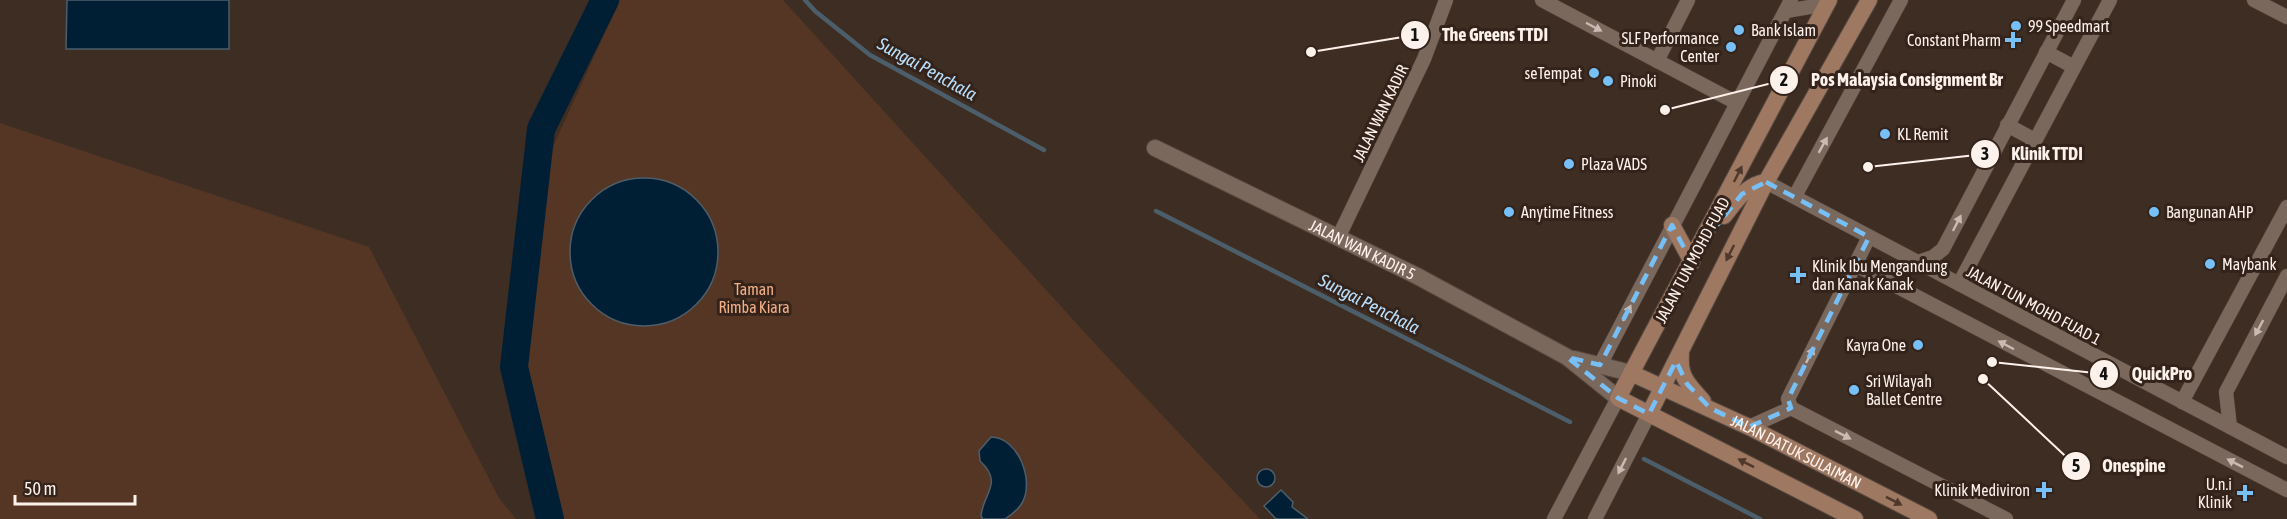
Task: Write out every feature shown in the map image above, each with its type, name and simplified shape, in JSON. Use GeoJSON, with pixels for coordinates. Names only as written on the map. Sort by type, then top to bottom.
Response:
{"type":"FeatureCollection","features":[{"type":"Feature","properties":{"kind":"main road","name":"JALAN TUN MOHD FUAD"},"geometry":{"type":"LineString","coordinates":[[1649,414],[1766,183],[1869,0]]}},
{"type":"Feature","properties":{"kind":"main road","name":"JALAN TUN MOHD FUAD"},"geometry":{"type":"LineString","coordinates":[[1618,398],[1828,2]]}},
{"type":"Feature","properties":{"kind":"main road"},"geometry":{"type":"LineString","coordinates":[[1672,225],[1696,254],[1742,194],[1754,184],[1766,183]]}},
{"type":"Feature","properties":{"kind":"main road"},"geometry":{"type":"LineString","coordinates":[[1682,350],[1680,369],[1710,408]]}},
{"type":"Feature","properties":{"kind":"main road","name":"JALAN DATUK SULAIMAN"},"geometry":{"type":"LineString","coordinates":[[1631,373],[1749,427],[1929,519]]}},
{"type":"Feature","properties":{"kind":"main road","name":"JALAN DATUK SULAIMAN"},"geometry":{"type":"LineString","coordinates":[[1618,398],[1855,519]]}},
{"type":"Feature","properties":{"kind":"street","name":"JALAN WAN KADIR"},"geometry":{"type":"LineString","coordinates":[[1338,238],[1424,59],[1446,0]]}},
{"type":"Feature","properties":{"kind":"street"},"geometry":{"type":"LineString","coordinates":[[1542,0],[1737,103]]}},
{"type":"Feature","properties":{"kind":"street"},"geometry":{"type":"LineString","coordinates":[[1657,61],[1688,0]]}},
{"type":"Feature","properties":{"kind":"street"},"geometry":{"type":"LineString","coordinates":[[1795,196],[1901,0]]}},
{"type":"Feature","properties":{"kind":"street"},"geometry":{"type":"LineString","coordinates":[[1918,262],[1933,257],[1943,249],[2074,0]]}},
{"type":"Feature","properties":{"kind":"street"},"geometry":{"type":"LineString","coordinates":[[1959,284],[2110,0]]}},
{"type":"Feature","properties":{"kind":"street"},"geometry":{"type":"LineString","coordinates":[[2254,0],[2287,17]]}},
{"type":"Feature","properties":{"kind":"street"},"geometry":{"type":"LineString","coordinates":[[1789,5],[1828,2]]}},
{"type":"Feature","properties":{"kind":"street","name":"JALAN TUN MOHD FUAD"},"geometry":{"type":"LineString","coordinates":[[1600,365],[1789,5]]}},
{"type":"Feature","properties":{"kind":"street"},"geometry":{"type":"LineString","coordinates":[[2046,52],[2074,67]]}},
{"type":"Feature","properties":{"kind":"street"},"geometry":{"type":"LineString","coordinates":[[2007,125],[2035,140]]}},
{"type":"Feature","properties":{"kind":"street","name":"JALAN WAN KADIR 5"},"geometry":{"type":"LineString","coordinates":[[1155,148],[1417,276],[1567,357],[1618,398]]}},
{"type":"Feature","properties":{"kind":"street","name":"JALAN TUN MOHD FUAD 1"},"geometry":{"type":"LineString","coordinates":[[1766,183],[1795,196],[2287,457]]}},
{"type":"Feature","properties":{"kind":"street"},"geometry":{"type":"LineString","coordinates":[[2182,402],[2287,207]]}},
{"type":"Feature","properties":{"kind":"street"},"geometry":{"type":"LineString","coordinates":[[1869,237],[1788,399],[1791,408],[2006,519]]}},
{"type":"Feature","properties":{"kind":"street"},"geometry":{"type":"LineString","coordinates":[[1856,265],[2287,490]]}},
{"type":"Feature","properties":{"kind":"street"},"geometry":{"type":"LineString","coordinates":[[2230,427],[2226,392],[2287,276]]}},
{"type":"Feature","properties":{"kind":"street","name":"JALAN WAN KADIR 5"},"geometry":{"type":"LineString","coordinates":[[1567,357],[1631,373]]}},
{"type":"Feature","properties":{"kind":"street","name":"JALAN TUN MOHD FUAD"},"geometry":{"type":"LineString","coordinates":[[1554,519],[1618,398]]}},
{"type":"Feature","properties":{"kind":"street"},"geometry":{"type":"LineString","coordinates":[[1749,427],[1791,408]]}},
{"type":"Feature","properties":{"kind":"street","name":"JALAN TUN MOHD FUAD"},"geometry":{"type":"LineString","coordinates":[[1595,519],[1649,414]]}},
{"type":"Feature","properties":{"kind":"highlighted area"},"geometry":{"type":"Polygon","coordinates":[[[1766,182],[1869,237],[1788,399],[1791,408],[1749,427],[1710,408],[1687,384],[1676,361],[1649,414],[1618,398],[1567,357],[1600,365],[1672,225],[1690,259],[1742,194],[1766,182]]]}},
{"type":"Feature","properties":{"kind":"green space","name":"Taman Rimba Kiara"},"geometry":{"type":"Polygon","coordinates":[[[620,0],[783,0],[1097,346],[1260,519],[559,519],[521,363],[551,151],[620,0]]]}},
{"type":"Feature","properties":{"kind":"green space"},"geometry":{"type":"Polygon","coordinates":[[[0,123],[369,247],[499,498],[516,519],[0,519],[0,123]]]}},
{"type":"Feature","properties":{"kind":"water"},"geometry":{"type":"Polygon","coordinates":[[[67,0],[229,0],[229,49],[66,49],[67,0]]]}},
{"type":"Feature","properties":{"kind":"water"},"geometry":{"type":"Polygon","coordinates":[[[644,178],[672,184],[696,200],[712,224],[718,252],[712,280],[696,304],[672,320],[644,326],[616,320],[592,304],[576,280],[570,252],[576,224],[592,200],[616,184],[644,178]]]}},
{"type":"Feature","properties":{"kind":"water"},"geometry":{"type":"Polygon","coordinates":[[[991,437],[1009,444],[1016,452],[1025,472],[1026,494],[1022,503],[1005,519],[983,519],[981,516],[990,488],[991,476],[980,461],[979,451],[991,437]]]}},
{"type":"Feature","properties":{"kind":"water"},"geometry":{"type":"Polygon","coordinates":[[[1262,469],[1270,469],[1275,474],[1273,485],[1262,487],[1257,482],[1257,474],[1262,469]]]}},
{"type":"Feature","properties":{"kind":"water"},"geometry":{"type":"Polygon","coordinates":[[[1281,490],[1293,502],[1292,507],[1308,519],[1276,519],[1264,506],[1281,490]]]}},
{"type":"Feature","properties":{"kind":"waterway"},"geometry":{"type":"LineString","coordinates":[[550,519],[514,367],[541,129],[605,0]]}},
{"type":"Feature","properties":{"kind":"waterway","name":"Sungai Penchala"},"geometry":{"type":"LineString","coordinates":[[805,0],[815,11],[870,55],[1044,150]]}},
{"type":"Feature","properties":{"kind":"waterway","name":"Sungai Penchala"},"geometry":{"type":"LineString","coordinates":[[1156,211],[1570,422]]}},
{"type":"Feature","properties":{"kind":"waterway","name":"Sungai Penchala"},"geometry":{"type":"LineString","coordinates":[[1644,459],[1760,519]]}},
{"type":"Feature","properties":{"kind":"place","name":"99 Speedmart"},"geometry":{"type":"Point","coordinates":[2016,26]}},
{"type":"Feature","properties":{"kind":"place","name":"Bank Islam"},"geometry":{"type":"Point","coordinates":[1739,30]}},
{"type":"Feature","properties":{"kind":"place","name":"Constant Pharm"},"geometry":{"type":"Point","coordinates":[2013,40]}},
{"type":"Feature","properties":{"kind":"place","name":"SLF Performance Center"},"geometry":{"type":"Point","coordinates":[1731,47]}},
{"type":"Feature","properties":{"kind":"place","name":"The Greens TTDI"},"geometry":{"type":"Point","coordinates":[1311,52]}},
{"type":"Feature","properties":{"kind":"place","name":"seTempat"},"geometry":{"type":"Point","coordinates":[1594,73]}},
{"type":"Feature","properties":{"kind":"place","name":"Pinoki"},"geometry":{"type":"Point","coordinates":[1608,81]}},
{"type":"Feature","properties":{"kind":"place","name":"Pos Malaysia Consignment Br"},"geometry":{"type":"Point","coordinates":[1665,110]}},
{"type":"Feature","properties":{"kind":"place","name":"KL Remit"},"geometry":{"type":"Point","coordinates":[1885,134]}},
{"type":"Feature","properties":{"kind":"place","name":"Plaza VADS"},"geometry":{"type":"Point","coordinates":[1569,164]}},
{"type":"Feature","properties":{"kind":"place","name":"Klinik TTDI"},"geometry":{"type":"Point","coordinates":[1868,167]}},
{"type":"Feature","properties":{"kind":"place","name":"Anytime Fitness"},"geometry":{"type":"Point","coordinates":[1509,212]}},
{"type":"Feature","properties":{"kind":"place","name":"Bangunan AHP"},"geometry":{"type":"Point","coordinates":[2154,212]}},
{"type":"Feature","properties":{"kind":"place","name":"Maybank"},"geometry":{"type":"Point","coordinates":[2210,264]}},
{"type":"Feature","properties":{"kind":"place","name":"Klinik Ibu Mengandung dan Kanak Kanak"},"geometry":{"type":"Point","coordinates":[1798,275]}},
{"type":"Feature","properties":{"kind":"place","name":"Kayra One"},"geometry":{"type":"Point","coordinates":[1918,345]}},
{"type":"Feature","properties":{"kind":"place","name":"QuickPro"},"geometry":{"type":"Point","coordinates":[1992,362]}},
{"type":"Feature","properties":{"kind":"place","name":"Onespine"},"geometry":{"type":"Point","coordinates":[1983,379]}},
{"type":"Feature","properties":{"kind":"place","name":"Sri Wilayah Ballet Centre"},"geometry":{"type":"Point","coordinates":[1854,390]}},
{"type":"Feature","properties":{"kind":"place","name":"Klinik Mediviron"},"geometry":{"type":"Point","coordinates":[2044,490]}},
{"type":"Feature","properties":{"kind":"place","name":"U.n.i Klinik"},"geometry":{"type":"Point","coordinates":[2245,493]}}]}
